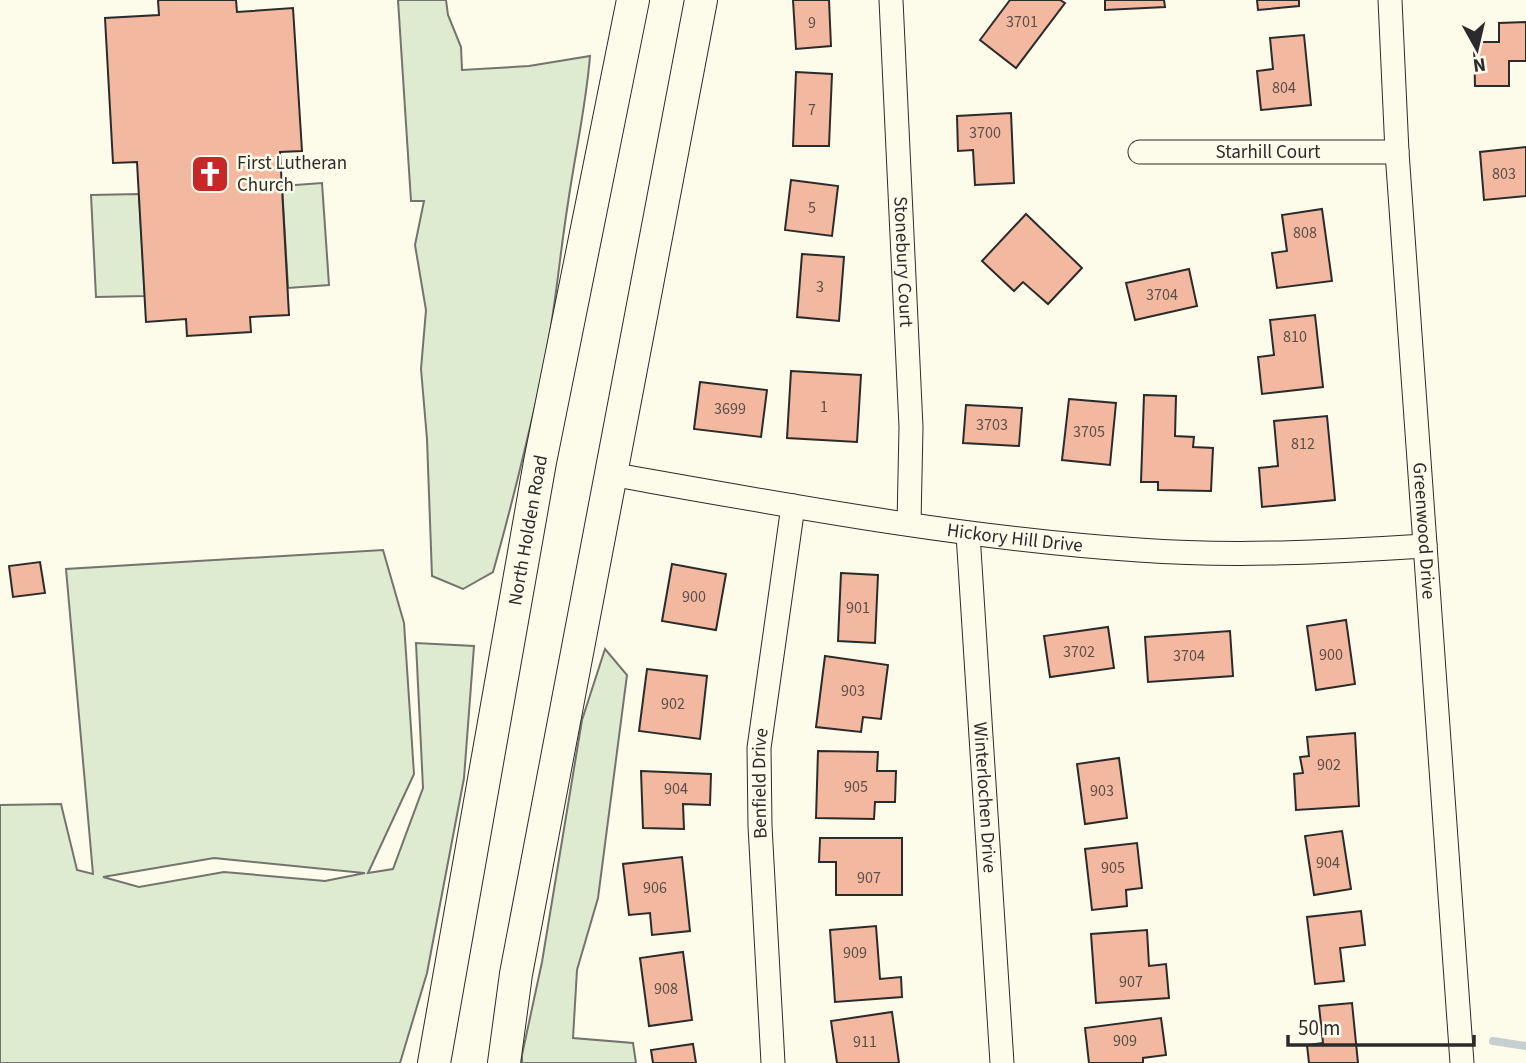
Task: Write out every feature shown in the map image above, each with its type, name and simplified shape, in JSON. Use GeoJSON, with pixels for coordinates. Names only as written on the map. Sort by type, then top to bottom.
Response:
{"type":"FeatureCollection","features":[{"type":"Feature","properties":{"kind":"main road","name":"North Holden Road"},"geometry":{"type":"LineString","coordinates":[[434,1063],[540,462],[633,0]]}},
{"type":"Feature","properties":{"kind":"main road"},"geometry":{"type":"LineString","coordinates":[[504,1063],[516,974],[701,0]]}},
{"type":"Feature","properties":{"kind":"street","name":"Stonebury Court"},"geometry":{"type":"LineString","coordinates":[[891,0],[911,427],[909,524]]}},
{"type":"Feature","properties":{"kind":"street","name":"Greenwood Drive"},"geometry":{"type":"LineString","coordinates":[[1390,0],[1397,152],[1462,1063]]}},
{"type":"Feature","properties":{"kind":"street","name":"Starhill Court"},"geometry":{"type":"LineString","coordinates":[[1140,152],[1397,152]]}},
{"type":"Feature","properties":{"kind":"street","name":"Hickory Hill Drive"},"geometry":{"type":"LineString","coordinates":[[610,474],[968,534],[1140,551],[1331,552],[1425,546]]}},
{"type":"Feature","properties":{"kind":"street","name":"Benfield Drive"},"geometry":{"type":"LineString","coordinates":[[773,1063],[760,826],[760,748],[793,506]]}},
{"type":"Feature","properties":{"kind":"street","name":"Winterlochen Drive"},"geometry":{"type":"LineString","coordinates":[[968,534],[1002,1063]]}},
{"type":"Feature","properties":{"kind":"green space"},"geometry":{"type":"Polygon","coordinates":[[[398,0],[446,0],[448,15],[461,47],[462,70],[529,66],[590,56],[551,329],[526,446],[493,572],[463,589],[432,576],[427,439],[421,369],[426,310],[415,245],[424,201],[411,201],[398,0]]]}},
{"type":"Feature","properties":{"kind":"green space"},"geometry":{"type":"Polygon","coordinates":[[[322,183],[329,285],[288,288],[282,186],[322,183]]]}},
{"type":"Feature","properties":{"kind":"green space"},"geometry":{"type":"Polygon","coordinates":[[[139,194],[145,296],[96,297],[91,195],[139,194]]]}},
{"type":"Feature","properties":{"kind":"green space"},"geometry":{"type":"Polygon","coordinates":[[[383,550],[404,623],[414,774],[368,873],[393,869],[423,788],[416,643],[474,646],[464,778],[427,973],[400,1063],[0,1063],[0,805],[61,804],[77,870],[93,874],[66,569],[383,550]],[[214,858],[103,877],[139,887],[224,872],[325,881],[365,873],[214,858]]]}},
{"type":"Feature","properties":{"kind":"green space"},"geometry":{"type":"Polygon","coordinates":[[[605,649],[627,675],[598,898],[577,970],[573,1038],[633,1043],[636,1063],[522,1063],[542,962],[582,720],[605,649]]]}},
{"type":"Feature","properties":{"kind":"building","name":"First Lutheran Church"},"geometry":{"type":"Polygon","coordinates":[[[158,0],[236,0],[237,12],[293,8],[302,151],[280,152],[289,315],[250,317],[251,332],[187,336],[186,319],[146,322],[137,162],[113,163],[105,18],[159,15],[158,0]]]}},
{"type":"Feature","properties":{"kind":"building"},"geometry":{"type":"Polygon","coordinates":[[[793,0],[829,0],[831,46],[796,49],[793,0]]]}},
{"type":"Feature","properties":{"kind":"building"},"geometry":{"type":"Polygon","coordinates":[[[1010,0],[1060,0],[1065,3],[1016,68],[980,40],[1010,0]]]}},
{"type":"Feature","properties":{"kind":"building"},"geometry":{"type":"Polygon","coordinates":[[[1105,0],[1164,0],[1165,7],[1105,10],[1105,0]]]}},
{"type":"Feature","properties":{"kind":"building"},"geometry":{"type":"Polygon","coordinates":[[[1257,0],[1299,0],[1299,6],[1258,10],[1257,0]]]}},
{"type":"Feature","properties":{"kind":"building"},"geometry":{"type":"Polygon","coordinates":[[[1526,22],[1526,61],[1509,61],[1509,86],[1475,86],[1474,42],[1499,42],[1499,23],[1526,22]]]}},
{"type":"Feature","properties":{"kind":"building"},"geometry":{"type":"Polygon","coordinates":[[[1304,35],[1311,105],[1261,110],[1257,71],[1273,69],[1270,38],[1304,35]]]}},
{"type":"Feature","properties":{"kind":"building"},"geometry":{"type":"Polygon","coordinates":[[[796,72],[832,74],[829,146],[793,146],[796,72]]]}},
{"type":"Feature","properties":{"kind":"building"},"geometry":{"type":"Polygon","coordinates":[[[1011,113],[1014,183],[975,185],[973,150],[958,151],[957,116],[1011,113]]]}},
{"type":"Feature","properties":{"kind":"building"},"geometry":{"type":"Polygon","coordinates":[[[1526,147],[1526,196],[1484,200],[1480,152],[1526,147]]]}},
{"type":"Feature","properties":{"kind":"building"},"geometry":{"type":"Polygon","coordinates":[[[791,180],[838,186],[832,236],[785,230],[791,180]]]}},
{"type":"Feature","properties":{"kind":"building"},"geometry":{"type":"Polygon","coordinates":[[[1322,209],[1332,281],[1277,288],[1272,253],[1287,251],[1282,215],[1322,209]]]}},
{"type":"Feature","properties":{"kind":"building"},"geometry":{"type":"Polygon","coordinates":[[[1026,214],[1082,268],[1048,304],[1023,282],[1014,291],[982,261],[1026,214]]]}},
{"type":"Feature","properties":{"kind":"building"},"geometry":{"type":"Polygon","coordinates":[[[802,254],[844,257],[839,321],[797,317],[802,254]]]}},
{"type":"Feature","properties":{"kind":"building"},"geometry":{"type":"Polygon","coordinates":[[[1189,269],[1197,306],[1135,320],[1126,283],[1189,269]]]}},
{"type":"Feature","properties":{"kind":"building"},"geometry":{"type":"Polygon","coordinates":[[[1315,315],[1323,387],[1262,394],[1258,357],[1274,355],[1270,320],[1315,315]]]}},
{"type":"Feature","properties":{"kind":"building"},"geometry":{"type":"Polygon","coordinates":[[[791,371],[861,375],[857,442],[787,438],[791,371]]]}},
{"type":"Feature","properties":{"kind":"building"},"geometry":{"type":"Polygon","coordinates":[[[700,382],[767,390],[761,437],[694,429],[700,382]]]}},
{"type":"Feature","properties":{"kind":"building"},"geometry":{"type":"Polygon","coordinates":[[[1144,395],[1176,396],[1175,436],[1194,437],[1193,447],[1213,448],[1211,491],[1158,490],[1158,482],[1141,482],[1144,395]]]}},
{"type":"Feature","properties":{"kind":"building"},"geometry":{"type":"Polygon","coordinates":[[[1069,399],[1116,403],[1110,465],[1062,460],[1069,399]]]}},
{"type":"Feature","properties":{"kind":"building"},"geometry":{"type":"Polygon","coordinates":[[[966,405],[1022,408],[1019,446],[963,443],[966,405]]]}},
{"type":"Feature","properties":{"kind":"building"},"geometry":{"type":"Polygon","coordinates":[[[1327,416],[1335,500],[1262,507],[1259,468],[1278,466],[1274,421],[1327,416]]]}},
{"type":"Feature","properties":{"kind":"building"},"geometry":{"type":"Polygon","coordinates":[[[40,562],[45,593],[13,597],[9,566],[40,562]]]}},
{"type":"Feature","properties":{"kind":"building"},"geometry":{"type":"Polygon","coordinates":[[[672,564],[726,574],[716,630],[662,621],[672,564]]]}},
{"type":"Feature","properties":{"kind":"building"},"geometry":{"type":"Polygon","coordinates":[[[841,573],[878,575],[875,643],[838,641],[841,573]]]}},
{"type":"Feature","properties":{"kind":"building"},"geometry":{"type":"Polygon","coordinates":[[[1346,620],[1355,684],[1316,690],[1307,626],[1346,620]]]}},
{"type":"Feature","properties":{"kind":"building"},"geometry":{"type":"Polygon","coordinates":[[[1108,627],[1114,668],[1050,677],[1044,636],[1108,627]]]}},
{"type":"Feature","properties":{"kind":"building"},"geometry":{"type":"Polygon","coordinates":[[[1230,631],[1233,676],[1148,682],[1145,637],[1230,631]]]}},
{"type":"Feature","properties":{"kind":"building"},"geometry":{"type":"Polygon","coordinates":[[[825,656],[888,665],[881,719],[863,717],[861,732],[816,727],[825,656]]]}},
{"type":"Feature","properties":{"kind":"building"},"geometry":{"type":"Polygon","coordinates":[[[647,669],[707,676],[700,739],[639,731],[647,669]]]}},
{"type":"Feature","properties":{"kind":"building"},"geometry":{"type":"Polygon","coordinates":[[[1355,733],[1359,806],[1296,810],[1294,774],[1303,773],[1300,757],[1309,756],[1307,737],[1355,733]]]}},
{"type":"Feature","properties":{"kind":"building"},"geometry":{"type":"Polygon","coordinates":[[[818,751],[878,752],[877,771],[896,771],[895,802],[875,802],[874,819],[816,818],[818,751]]]}},
{"type":"Feature","properties":{"kind":"building"},"geometry":{"type":"Polygon","coordinates":[[[1119,758],[1127,818],[1085,824],[1077,764],[1119,758]]]}},
{"type":"Feature","properties":{"kind":"building"},"geometry":{"type":"Polygon","coordinates":[[[641,771],[711,774],[710,805],[683,804],[684,829],[643,828],[641,771]]]}},
{"type":"Feature","properties":{"kind":"building"},"geometry":{"type":"Polygon","coordinates":[[[1342,831],[1351,889],[1314,895],[1305,836],[1342,831]]]}},
{"type":"Feature","properties":{"kind":"building"},"geometry":{"type":"Polygon","coordinates":[[[820,838],[902,838],[902,895],[836,895],[836,862],[819,862],[820,838]]]}},
{"type":"Feature","properties":{"kind":"building"},"geometry":{"type":"Polygon","coordinates":[[[1137,843],[1142,888],[1126,890],[1127,906],[1092,910],[1085,849],[1137,843]]]}},
{"type":"Feature","properties":{"kind":"building"},"geometry":{"type":"Polygon","coordinates":[[[682,857],[690,931],[652,935],[650,913],[629,915],[623,864],[682,857]]]}},
{"type":"Feature","properties":{"kind":"building"},"geometry":{"type":"Polygon","coordinates":[[[1361,911],[1365,945],[1340,948],[1344,981],[1315,984],[1307,917],[1361,911]]]}},
{"type":"Feature","properties":{"kind":"building"},"geometry":{"type":"Polygon","coordinates":[[[876,926],[880,979],[901,977],[902,997],[835,1002],[830,930],[876,926]]]}},
{"type":"Feature","properties":{"kind":"building"},"geometry":{"type":"Polygon","coordinates":[[[1147,930],[1149,966],[1166,964],[1169,998],[1096,1003],[1091,934],[1147,930]]]}},
{"type":"Feature","properties":{"kind":"building"},"geometry":{"type":"Polygon","coordinates":[[[683,952],[692,1020],[649,1026],[640,958],[683,952]]]}},
{"type":"Feature","properties":{"kind":"building"},"geometry":{"type":"Polygon","coordinates":[[[1352,1003],[1358,1063],[1309,1063],[1307,1045],[1323,1043],[1319,1006],[1352,1003]]]}},
{"type":"Feature","properties":{"kind":"building"},"geometry":{"type":"Polygon","coordinates":[[[892,1012],[899,1063],[837,1063],[831,1021],[892,1012]]]}},
{"type":"Feature","properties":{"kind":"building"},"geometry":{"type":"Polygon","coordinates":[[[1161,1018],[1166,1055],[1143,1058],[1143,1063],[1089,1063],[1085,1028],[1161,1018]]]}},
{"type":"Feature","properties":{"kind":"building"},"geometry":{"type":"Polygon","coordinates":[[[693,1044],[696,1063],[653,1063],[651,1050],[693,1044]]]}},
{"type":"Feature","properties":{"kind":"waterway"},"geometry":{"type":"LineString","coordinates":[[1493,1041],[1526,1046]]}},
{"type":"Feature","properties":{"kind":"place","name":"First Lutheran Church"},"geometry":{"type":"Point","coordinates":[210,174]}}]}
